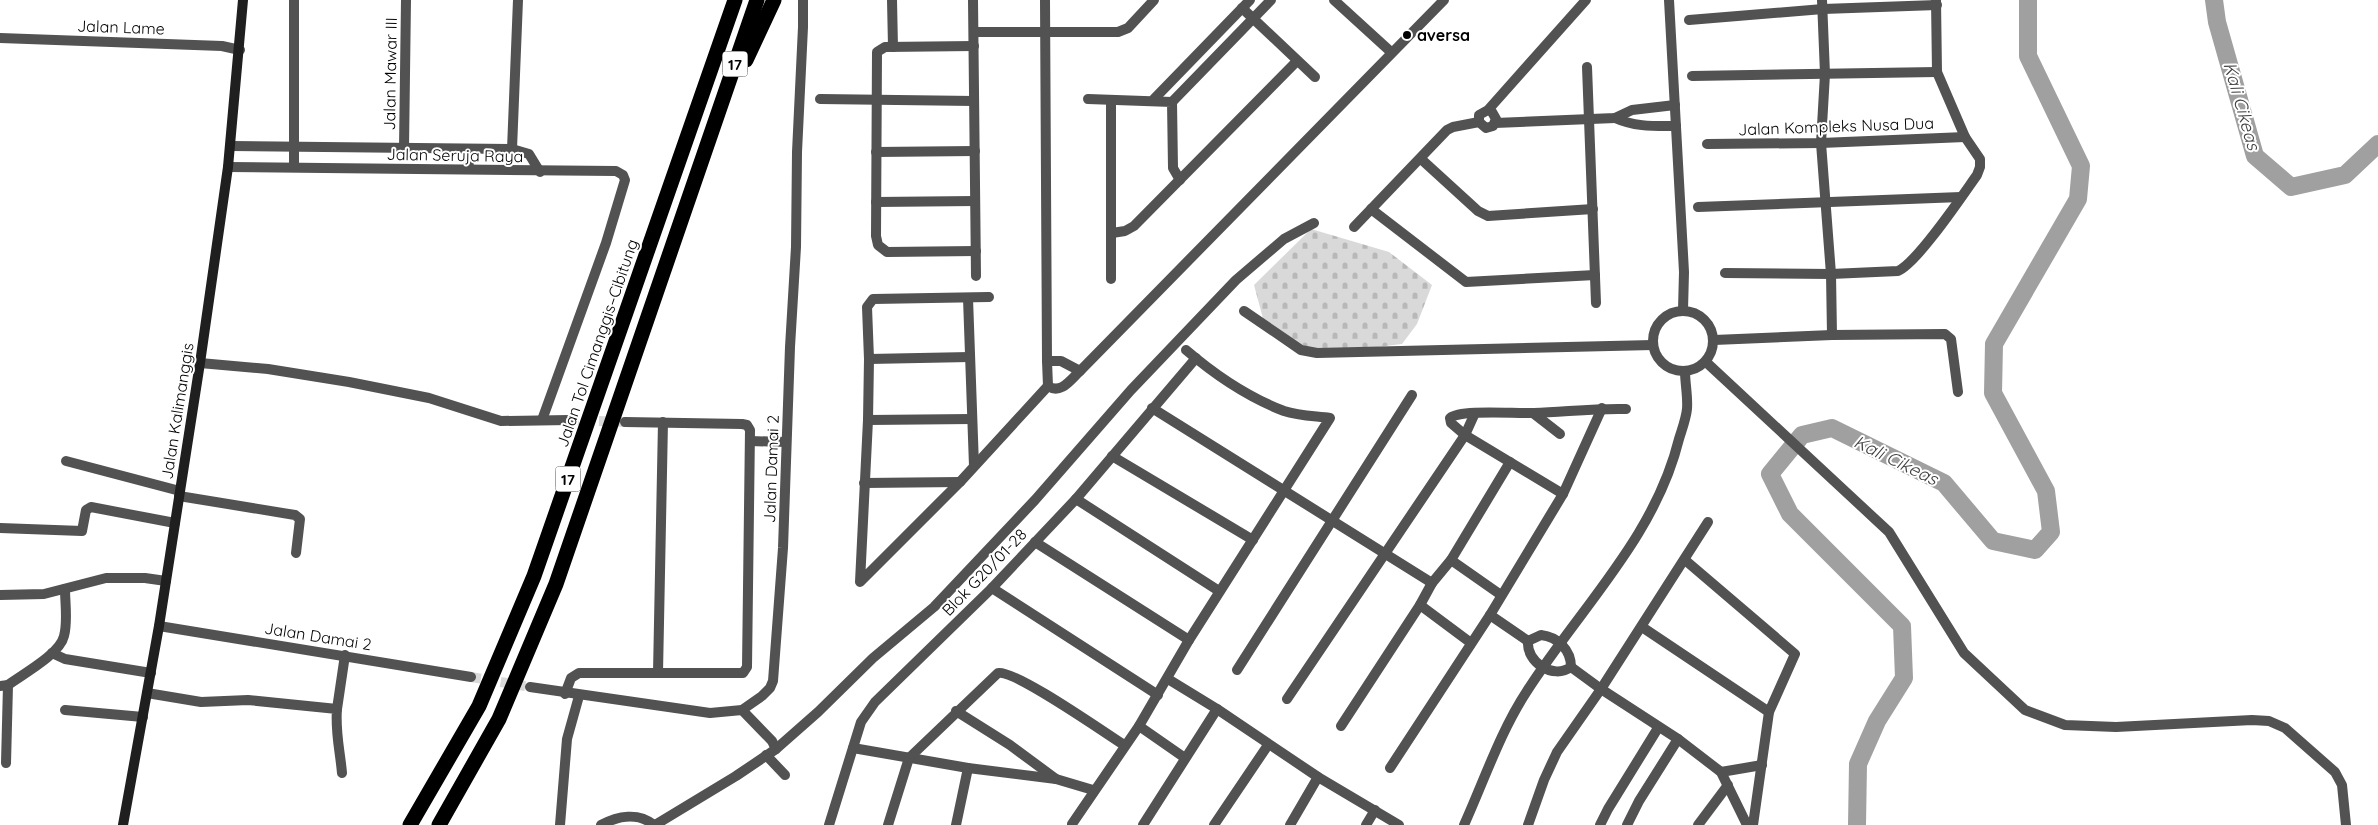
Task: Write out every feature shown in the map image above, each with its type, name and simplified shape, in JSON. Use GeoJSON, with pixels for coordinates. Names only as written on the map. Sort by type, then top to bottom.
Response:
{"type":"FeatureCollection","features":[{"type":"Feature","properties":{"kind":"highway"},"geometry":{"type":"LineString","coordinates":[[694,120],[724,0]]}},
{"type":"Feature","properties":{"kind":"highway","name":"Jalan Tol Cimanggis–Cibitung"},"geometry":{"type":"LineString","coordinates":[[410,825],[479,706],[534,576],[735,0]]}},
{"type":"Feature","properties":{"kind":"highway","name":"17"},"geometry":{"type":"LineString","coordinates":[[440,825],[499,719],[556,584],[757,0]]}},
{"type":"Feature","properties":{"kind":"highway"},"geometry":{"type":"LineString","coordinates":[[713,129],[774,0]]}},
{"type":"Feature","properties":{"kind":"main road","name":"Jalan Kalimanggis"},"geometry":{"type":"LineString","coordinates":[[123,825],[159,626],[200,363],[231,146],[243,0]]}},
{"type":"Feature","properties":{"kind":"street"},"geometry":{"type":"LineString","coordinates":[[294,0],[294,167]]}},
{"type":"Feature","properties":{"kind":"street","name":"Jalan Mawar III"},"geometry":{"type":"LineString","coordinates":[[404,148],[406,0]]}},
{"type":"Feature","properties":{"kind":"street"},"geometry":{"type":"LineString","coordinates":[[512,149],[518,0]]}},
{"type":"Feature","properties":{"kind":"street","name":"Jalan Damai 2"},"geometry":{"type":"LineString","coordinates":[[742,710],[770,688],[775,676],[783,548],[786,442],[796,247],[796,190],[803,0]]}},
{"type":"Feature","properties":{"kind":"street"},"geometry":{"type":"LineString","coordinates":[[892,0],[893,46]]}},
{"type":"Feature","properties":{"kind":"street"},"geometry":{"type":"LineString","coordinates":[[973,0],[976,276]]}},
{"type":"Feature","properties":{"kind":"street"},"geometry":{"type":"LineString","coordinates":[[989,297],[873,299],[867,307],[869,359],[868,420],[860,582],[960,482],[1048,386],[1045,0]]}},
{"type":"Feature","properties":{"kind":"street"},"geometry":{"type":"LineString","coordinates":[[974,32],[1123,31],[1154,0]]}},
{"type":"Feature","properties":{"kind":"street"},"geometry":{"type":"LineString","coordinates":[[1154,100],[1250,0]]}},
{"type":"Feature","properties":{"kind":"street"},"geometry":{"type":"LineString","coordinates":[[1180,180],[1173,168],[1172,102],[1254,19],[1270,0]]}},
{"type":"Feature","properties":{"kind":"street"},"geometry":{"type":"LineString","coordinates":[[1334,0],[1391,52]]}},
{"type":"Feature","properties":{"kind":"street"},"geometry":{"type":"LineString","coordinates":[[1048,386],[1053,389],[1062,388],[1080,371],[1444,0]]}},
{"type":"Feature","properties":{"kind":"street"},"geometry":{"type":"LineString","coordinates":[[1586,0],[1488,110],[1479,115],[1479,122],[1486,128],[1495,123],[1615,118],[1632,110],[1675,105]]}},
{"type":"Feature","properties":{"kind":"street"},"geometry":{"type":"LineString","coordinates":[[1669,0],[1684,272],[1683,310]]}},
{"type":"Feature","properties":{"kind":"street"},"geometry":{"type":"LineString","coordinates":[[1689,20],[1823,5],[1937,2],[1937,72],[1965,137],[1980,159],[1980,167],[1960,197],[1904,268],[1898,271],[1832,274],[1725,273]]}},
{"type":"Feature","properties":{"kind":"street"},"geometry":{"type":"LineString","coordinates":[[1823,5],[1825,74],[1821,143],[1832,274],[1832,335]]}},
{"type":"Feature","properties":{"kind":"street"},"geometry":{"type":"LineString","coordinates":[[1242,8],[1315,77]]}},
{"type":"Feature","properties":{"kind":"street","name":"Jalan Lame"},"geometry":{"type":"LineString","coordinates":[[0,38],[213,46],[240,50]]}},
{"type":"Feature","properties":{"kind":"street"},"geometry":{"type":"LineString","coordinates":[[974,46],[893,46],[882,48],[876,56],[876,236],[878,244],[887,252],[976,251]]}},
{"type":"Feature","properties":{"kind":"street"},"geometry":{"type":"LineString","coordinates":[[1112,233],[1134,226],[1297,61]]}},
{"type":"Feature","properties":{"kind":"street"},"geometry":{"type":"LineString","coordinates":[[1587,67],[1596,303]]}},
{"type":"Feature","properties":{"kind":"street"},"geometry":{"type":"LineString","coordinates":[[1692,76],[1937,72]]}},
{"type":"Feature","properties":{"kind":"street"},"geometry":{"type":"LineString","coordinates":[[820,99],[974,101]]}},
{"type":"Feature","properties":{"kind":"street"},"geometry":{"type":"LineString","coordinates":[[1088,99],[1172,102]]}},
{"type":"Feature","properties":{"kind":"street"},"geometry":{"type":"LineString","coordinates":[[1111,100],[1112,280]]}},
{"type":"Feature","properties":{"kind":"street"},"geometry":{"type":"LineString","coordinates":[[1648,107],[1649,126]]}},
{"type":"Feature","properties":{"kind":"street"},"geometry":{"type":"LineString","coordinates":[[1488,110],[1495,115],[1495,123]]}},
{"type":"Feature","properties":{"kind":"street"},"geometry":{"type":"LineString","coordinates":[[1615,118],[1627,123],[1649,126],[1676,126]]}},
{"type":"Feature","properties":{"kind":"street"},"geometry":{"type":"LineString","coordinates":[[1354,226],[1421,159],[1447,130],[1479,122]]}},
{"type":"Feature","properties":{"kind":"street","name":"Jalan Kompleks Nusa Dua"},"geometry":{"type":"LineString","coordinates":[[1707,144],[1821,143],[1965,137]]}},
{"type":"Feature","properties":{"kind":"street","name":"Jalan Seruja Raya"},"geometry":{"type":"LineString","coordinates":[[231,146],[512,149],[530,154],[540,172]]}},
{"type":"Feature","properties":{"kind":"street"},"geometry":{"type":"LineString","coordinates":[[468,149],[469,169]]}},
{"type":"Feature","properties":{"kind":"street"},"geometry":{"type":"LineString","coordinates":[[876,152],[974,150]]}},
{"type":"Feature","properties":{"kind":"street"},"geometry":{"type":"LineString","coordinates":[[1421,159],[1478,211],[1488,216],[1593,209]]}},
{"type":"Feature","properties":{"kind":"street","name":"Jalan Seruja Raya"},"geometry":{"type":"LineString","coordinates":[[228,167],[469,169],[540,172]]}},
{"type":"Feature","properties":{"kind":"street"},"geometry":{"type":"LineString","coordinates":[[540,172],[616,171],[623,175],[626,180],[606,243],[542,420]]}},
{"type":"Feature","properties":{"kind":"street"},"geometry":{"type":"LineString","coordinates":[[1698,207],[1960,197]]}},
{"type":"Feature","properties":{"kind":"street"},"geometry":{"type":"LineString","coordinates":[[876,202],[975,201]]}},
{"type":"Feature","properties":{"kind":"street"},"geometry":{"type":"LineString","coordinates":[[1371,209],[1466,282],[1595,275]]}},
{"type":"Feature","properties":{"kind":"street"},"geometry":{"type":"LineString","coordinates":[[601,825],[614,818],[631,817],[646,819],[654,825],[776,749],[818,712],[873,658],[934,607],[1035,500],[1131,390],[1236,280],[1284,239],[1314,224]]}},
{"type":"Feature","properties":{"kind":"street"},"geometry":{"type":"LineString","coordinates":[[968,298],[974,466]]}},
{"type":"Feature","properties":{"kind":"street"},"geometry":{"type":"LineString","coordinates":[[1683,310],[1700,315],[1707,321],[1714,340],[1712,352],[1706,362],[1696,368],[1685,371],[1667,367],[1655,353],[1653,345],[1656,326],[1662,318],[1670,313],[1683,310]]}},
{"type":"Feature","properties":{"kind":"street"},"geometry":{"type":"LineString","coordinates":[[1244,311],[1301,350],[1317,353],[1653,345]]}},
{"type":"Feature","properties":{"kind":"street"},"geometry":{"type":"LineString","coordinates":[[1714,340],[1832,335],[1938,333],[1948,335],[1951,340],[1958,392]]}},
{"type":"Feature","properties":{"kind":"street"},"geometry":{"type":"LineString","coordinates":[[1072,824],[1124,745],[1139,726],[1189,640],[1330,418],[1285,411],[1255,396],[1186,350]]}},
{"type":"Feature","properties":{"kind":"street"},"geometry":{"type":"LineString","coordinates":[[869,359],[970,358]]}},
{"type":"Feature","properties":{"kind":"street","name":"Blok G20/01-28"},"geometry":{"type":"LineString","coordinates":[[829,825],[861,722],[875,702],[992,588],[1076,500],[1196,358]]}},
{"type":"Feature","properties":{"kind":"street"},"geometry":{"type":"LineString","coordinates":[[1047,360],[1062,361],[1080,371]]}},
{"type":"Feature","properties":{"kind":"street"},"geometry":{"type":"LineString","coordinates":[[1706,362],[1889,532],[1964,653],[2025,710],[2065,725],[2116,727],[2252,720],[2269,721],[2285,728],[2335,772],[2342,785],[2346,825]]}},
{"type":"Feature","properties":{"kind":"street"},"geometry":{"type":"LineString","coordinates":[[200,363],[268,370],[349,382],[429,398],[501,421],[569,420]]}},
{"type":"Feature","properties":{"kind":"street"},"geometry":{"type":"LineString","coordinates":[[1464,825],[1505,732],[1525,693],[1602,589],[1641,531],[1661,490],[1675,456],[1686,409],[1685,371]]}},
{"type":"Feature","properties":{"kind":"street"},"geometry":{"type":"LineString","coordinates":[[1237,670],[1412,395]]}},
{"type":"Feature","properties":{"kind":"street"},"geometry":{"type":"LineString","coordinates":[[1152,408],[1432,583]]}},
{"type":"Feature","properties":{"kind":"street"},"geometry":{"type":"LineString","coordinates":[[1563,494],[1465,435],[1450,423],[1449,419],[1451,416],[1475,413],[1533,413],[1602,408],[1626,410]]}},
{"type":"Feature","properties":{"kind":"street"},"geometry":{"type":"LineString","coordinates":[[1390,768],[1490,615],[1563,494],[1602,408]]}},
{"type":"Feature","properties":{"kind":"street"},"geometry":{"type":"LineString","coordinates":[[1287,699],[1465,435],[1475,413]]}},
{"type":"Feature","properties":{"kind":"street"},"geometry":{"type":"LineString","coordinates":[[1533,413],[1560,434]]}},
{"type":"Feature","properties":{"kind":"street"},"geometry":{"type":"LineString","coordinates":[[868,420],[972,419]]}},
{"type":"Feature","properties":{"kind":"street"},"geometry":{"type":"LineString","coordinates":[[565,694],[571,678],[579,672],[743,673],[747,667],[750,430],[747,425],[625,422]]}},
{"type":"Feature","properties":{"kind":"street"},"geometry":{"type":"LineString","coordinates":[[658,673],[663,422]]}},
{"type":"Feature","properties":{"kind":"street"},"geometry":{"type":"LineString","coordinates":[[750,441],[786,442]]}},
{"type":"Feature","properties":{"kind":"street"},"geometry":{"type":"LineString","coordinates":[[1112,456],[1253,540]]}},
{"type":"Feature","properties":{"kind":"street"},"geometry":{"type":"LineString","coordinates":[[66,461],[180,494],[295,515],[300,520],[296,553]]}},
{"type":"Feature","properties":{"kind":"street"},"geometry":{"type":"LineString","coordinates":[[1341,726],[1420,605],[1432,583],[1451,560],[1510,462]]}},
{"type":"Feature","properties":{"kind":"street"},"geometry":{"type":"LineString","coordinates":[[864,483],[960,482]]}},
{"type":"Feature","properties":{"kind":"street"},"geometry":{"type":"LineString","coordinates":[[1076,500],[1220,591]]}},
{"type":"Feature","properties":{"kind":"street"},"geometry":{"type":"LineString","coordinates":[[0,528],[82,531],[86,510],[91,508],[175,523]]}},
{"type":"Feature","properties":{"kind":"street"},"geometry":{"type":"LineString","coordinates":[[1528,825],[1544,780],[1557,752],[1642,627],[1708,522]]}},
{"type":"Feature","properties":{"kind":"street"},"geometry":{"type":"LineString","coordinates":[[1035,542],[1189,640]]}},
{"type":"Feature","properties":{"kind":"street"},"geometry":{"type":"LineString","coordinates":[[1451,560],[1501,594]]}},
{"type":"Feature","properties":{"kind":"street"},"geometry":{"type":"LineString","coordinates":[[1685,560],[1794,652],[1795,657],[1769,712],[1753,825]]}},
{"type":"Feature","properties":{"kind":"street"},"geometry":{"type":"LineString","coordinates":[[0,595],[44,594],[106,578],[145,578],[166,581]]}},
{"type":"Feature","properties":{"kind":"street"},"geometry":{"type":"LineString","coordinates":[[992,588],[1158,695]]}},
{"type":"Feature","properties":{"kind":"street"},"geometry":{"type":"LineString","coordinates":[[6,763],[4,686],[62,644],[65,635],[65,589]]}},
{"type":"Feature","properties":{"kind":"street"},"geometry":{"type":"LineString","coordinates":[[1420,605],[1471,643]]}},
{"type":"Feature","properties":{"kind":"street"},"geometry":{"type":"LineString","coordinates":[[1490,615],[1528,641]]}},
{"type":"Feature","properties":{"kind":"street","name":"Jalan Damai 2"},"geometry":{"type":"LineString","coordinates":[[159,626],[471,677]]}},
{"type":"Feature","properties":{"kind":"street"},"geometry":{"type":"LineString","coordinates":[[1642,627],[1769,712]]}},
{"type":"Feature","properties":{"kind":"street"},"geometry":{"type":"LineString","coordinates":[[1528,641],[1541,635],[1549,636],[1570,654],[1571,667],[1658,728],[1678,739],[1720,772],[1747,825]]}},
{"type":"Feature","properties":{"kind":"street"},"geometry":{"type":"LineString","coordinates":[[1528,641],[1529,652],[1543,667],[1553,672],[1562,672],[1571,667]]}},
{"type":"Feature","properties":{"kind":"street"},"geometry":{"type":"LineString","coordinates":[[52,653],[65,659],[151,673]]}},
{"type":"Feature","properties":{"kind":"street"},"geometry":{"type":"LineString","coordinates":[[342,773],[340,747],[335,731],[345,655]]}},
{"type":"Feature","properties":{"kind":"street"},"geometry":{"type":"LineString","coordinates":[[888,825],[909,758],[956,711],[998,673],[1003,671],[1027,682],[1124,745]]}},
{"type":"Feature","properties":{"kind":"street"},"geometry":{"type":"LineString","coordinates":[[1168,679],[1217,709],[1318,778],[1399,825]]}},
{"type":"Feature","properties":{"kind":"street"},"geometry":{"type":"LineString","coordinates":[[530,687],[565,694],[710,713],[742,710],[772,741],[776,749]]}},
{"type":"Feature","properties":{"kind":"street"},"geometry":{"type":"LineString","coordinates":[[147,693],[201,702],[248,700],[337,709]]}},
{"type":"Feature","properties":{"kind":"street"},"geometry":{"type":"LineString","coordinates":[[560,825],[567,739],[580,696]]}},
{"type":"Feature","properties":{"kind":"street"},"geometry":{"type":"LineString","coordinates":[[1144,825],[1217,709]]}},
{"type":"Feature","properties":{"kind":"street"},"geometry":{"type":"LineString","coordinates":[[65,710],[143,717]]}},
{"type":"Feature","properties":{"kind":"street"},"geometry":{"type":"LineString","coordinates":[[956,711],[1010,745],[1056,779]]}},
{"type":"Feature","properties":{"kind":"street"},"geometry":{"type":"LineString","coordinates":[[1139,726],[1185,758]]}},
{"type":"Feature","properties":{"kind":"street"},"geometry":{"type":"LineString","coordinates":[[1600,825],[1658,728]]}},
{"type":"Feature","properties":{"kind":"street"},"geometry":{"type":"LineString","coordinates":[[1627,825],[1639,800],[1678,739]]}},
{"type":"Feature","properties":{"kind":"street"},"geometry":{"type":"LineString","coordinates":[[1214,825],[1268,745]]}},
{"type":"Feature","properties":{"kind":"street"},"geometry":{"type":"LineString","coordinates":[[853,748],[968,768],[1056,779],[1094,790]]}},
{"type":"Feature","properties":{"kind":"street"},"geometry":{"type":"LineString","coordinates":[[766,756],[785,775]]}},
{"type":"Feature","properties":{"kind":"street"},"geometry":{"type":"LineString","coordinates":[[1720,772],[1762,765]]}},
{"type":"Feature","properties":{"kind":"street"},"geometry":{"type":"LineString","coordinates":[[956,825],[968,768]]}},
{"type":"Feature","properties":{"kind":"street"},"geometry":{"type":"LineString","coordinates":[[1290,825],[1318,778]]}},
{"type":"Feature","properties":{"kind":"street"},"geometry":{"type":"LineString","coordinates":[[1698,825],[1728,786]]}},
{"type":"Feature","properties":{"kind":"street"},"geometry":{"type":"LineString","coordinates":[[1366,825],[1375,810]]}},
{"type":"Feature","properties":{"kind":"green space"},"geometry":{"type":"Polygon","coordinates":[[[1311,229],[1389,252],[1432,285],[1417,324],[1402,344],[1318,354],[1264,322],[1254,285],[1311,229]]]}},
{"type":"Feature","properties":{"kind":"waterway","name":"Kali Cikeas"},"geometry":{"type":"LineString","coordinates":[[1857,825],[1858,764],[1877,721],[1904,678],[1902,626],[1790,514],[1770,474],[1802,435],[1832,428],[1944,483],[1993,541],[2035,550],[2051,532],[2046,491],[1993,393],[1994,344],[2078,199],[2081,166],[2028,56],[2028,0]]}},
{"type":"Feature","properties":{"kind":"waterway","name":"Kali Cikeas"},"geometry":{"type":"LineString","coordinates":[[2214,0],[2217,22],[2255,156],[2291,187],[2345,175],[2378,144]]}},
{"type":"Feature","properties":{"kind":"tunnel"},"geometry":{"type":"LineString","coordinates":[[569,420],[625,422]]}},
{"type":"Feature","properties":{"kind":"tunnel"},"geometry":{"type":"LineString","coordinates":[[471,677],[530,687]]}},
{"type":"Feature","properties":{"kind":"place","name":"aversa"},"geometry":{"type":"Point","coordinates":[1407,35]}}]}
